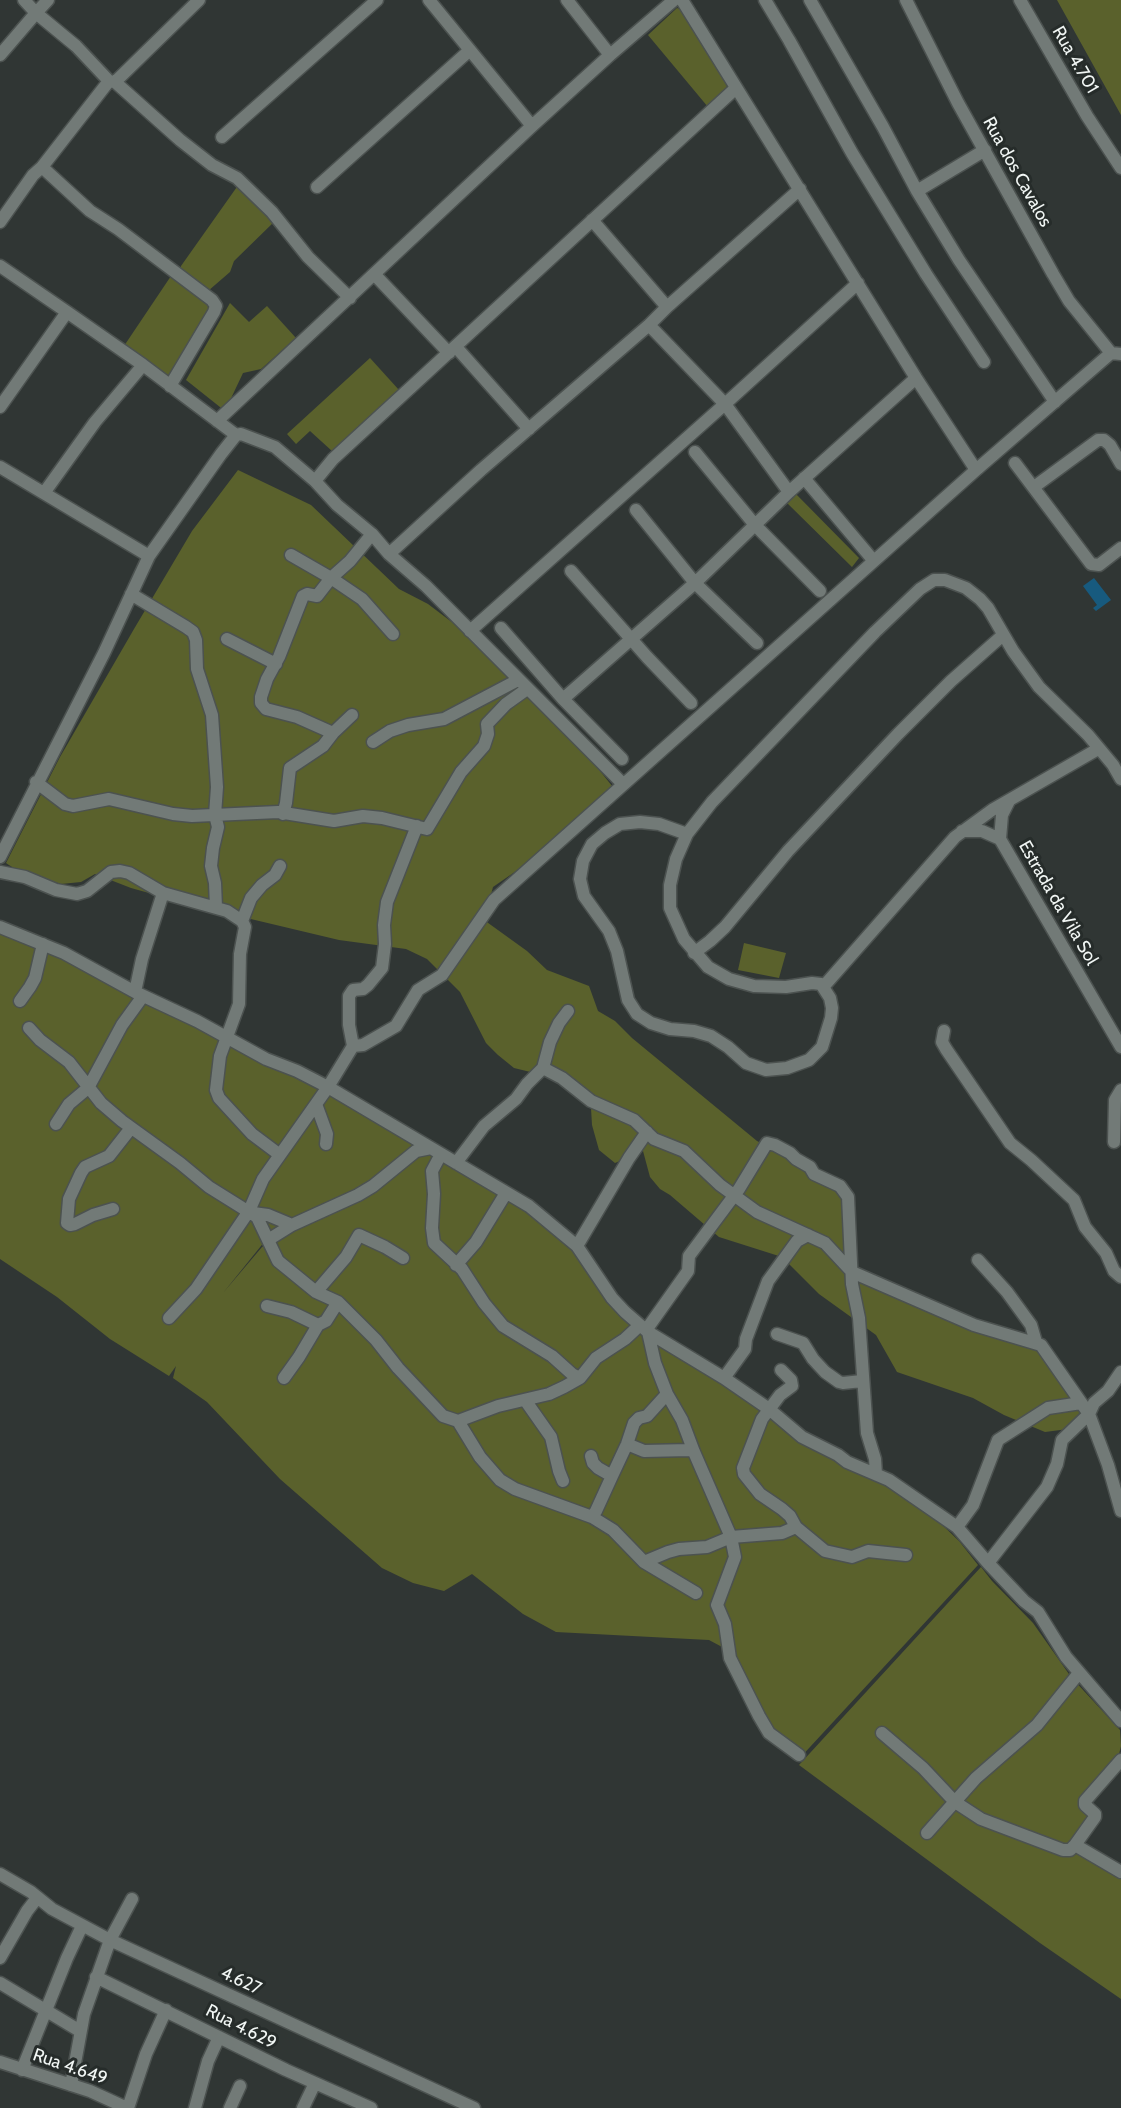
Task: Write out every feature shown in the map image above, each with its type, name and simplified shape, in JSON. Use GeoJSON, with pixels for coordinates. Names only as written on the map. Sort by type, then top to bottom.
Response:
{"type":"FeatureCollection","features":[{"type":"Feature","properties":{"kind":"street"},"geometry":{"type":"LineString","coordinates":[[24,0],[112,82],[180,140],[212,165],[237,178],[272,212],[308,257],[350,298]]}},
{"type":"Feature","properties":{"kind":"street"},"geometry":{"type":"LineString","coordinates":[[0,55],[48,0]]}},
{"type":"Feature","properties":{"kind":"street"},"geometry":{"type":"LineString","coordinates":[[0,222],[29,180],[112,82],[199,0]]}},
{"type":"Feature","properties":{"kind":"street"},"geometry":{"type":"LineString","coordinates":[[222,137],[377,0]]}},
{"type":"Feature","properties":{"kind":"street"},"geometry":{"type":"LineString","coordinates":[[429,0],[532,126]]}},
{"type":"Feature","properties":{"kind":"street"},"geometry":{"type":"LineString","coordinates":[[567,0],[610,55]]}},
{"type":"Feature","properties":{"kind":"street"},"geometry":{"type":"LineString","coordinates":[[217,421],[532,126],[674,0]]}},
{"type":"Feature","properties":{"kind":"street"},"geometry":{"type":"LineString","coordinates":[[682,0],[916,378],[976,470]]}},
{"type":"Feature","properties":{"kind":"street"},"geometry":{"type":"LineString","coordinates":[[765,0],[847,144],[926,274],[984,363]]}},
{"type":"Feature","properties":{"kind":"street","name":"Rua dos Cavalos"},"geometry":{"type":"LineString","coordinates":[[906,0],[958,104],[1069,301],[1116,354]]}},
{"type":"Feature","properties":{"kind":"street","name":"Rua 4.701"},"geometry":{"type":"LineString","coordinates":[[1020,0],[1087,116],[1121,168]]}},
{"type":"Feature","properties":{"kind":"street"},"geometry":{"type":"LineString","coordinates":[[813,1],[917,191],[959,260],[1055,402]]}},
{"type":"Feature","properties":{"kind":"street"},"geometry":{"type":"LineString","coordinates":[[317,187],[470,50]]}},
{"type":"Feature","properties":{"kind":"street"},"geometry":{"type":"LineString","coordinates":[[315,481],[333,459],[736,88]]}},
{"type":"Feature","properties":{"kind":"street"},"geometry":{"type":"LineString","coordinates":[[917,191],[985,150]]}},
{"type":"Feature","properties":{"kind":"street"},"geometry":{"type":"LineString","coordinates":[[42,167],[90,211],[118,229],[212,300],[216,306],[170,386]]}},
{"type":"Feature","properties":{"kind":"street"},"geometry":{"type":"LineString","coordinates":[[389,554],[481,470],[650,325],[667,306],[800,189]]}},
{"type":"Feature","properties":{"kind":"street"},"geometry":{"type":"LineString","coordinates":[[592,220],[667,306]]}},
{"type":"Feature","properties":{"kind":"street"},"geometry":{"type":"LineString","coordinates":[[0,266],[142,365],[236,435],[241,434],[275,447],[315,481],[337,505],[372,534],[389,554],[426,586],[623,784]]}},
{"type":"Feature","properties":{"kind":"street"},"geometry":{"type":"LineString","coordinates":[[375,275],[453,350],[529,429]]}},
{"type":"Feature","properties":{"kind":"street"},"geometry":{"type":"LineString","coordinates":[[470,630],[858,283]]}},
{"type":"Feature","properties":{"kind":"street"},"geometry":{"type":"LineString","coordinates":[[2,402],[66,312]]}},
{"type":"Feature","properties":{"kind":"street"},"geometry":{"type":"LineString","coordinates":[[650,325],[725,404],[789,492]]}},
{"type":"Feature","properties":{"kind":"street"},"geometry":{"type":"LineString","coordinates":[[353,1046],[363,1045],[386,1034],[396,1026],[418,990],[442,975],[494,900],[873,560],[1055,402],[1116,354]]}},
{"type":"Feature","properties":{"kind":"street"},"geometry":{"type":"LineString","coordinates":[[44,493],[95,422],[142,365]]}},
{"type":"Feature","properties":{"kind":"street"},"geometry":{"type":"LineString","coordinates":[[563,699],[695,583],[804,478],[916,378]]}},
{"type":"Feature","properties":{"kind":"street"},"geometry":{"type":"LineString","coordinates":[[0,857],[104,653],[149,556],[189,497],[236,435]]}},
{"type":"Feature","properties":{"kind":"street"},"geometry":{"type":"LineString","coordinates":[[1034,487],[1098,440],[1104,440],[1110,445],[1121,464]]}},
{"type":"Feature","properties":{"kind":"street"},"geometry":{"type":"LineString","coordinates":[[695,452],[755,525],[820,591]]}},
{"type":"Feature","properties":{"kind":"street"},"geometry":{"type":"LineString","coordinates":[[1015,463],[1091,564],[1096,566],[1102,563],[1121,548]]}},
{"type":"Feature","properties":{"kind":"street"},"geometry":{"type":"LineString","coordinates":[[0,467],[149,556]]}},
{"type":"Feature","properties":{"kind":"street"},"geometry":{"type":"LineString","coordinates":[[804,478],[873,560]]}},
{"type":"Feature","properties":{"kind":"street"},"geometry":{"type":"LineString","coordinates":[[636,510],[695,583],[757,642]]}},
{"type":"Feature","properties":{"kind":"street"},"geometry":{"type":"LineString","coordinates":[[333,733],[297,717],[263,707],[261,703],[263,689],[276,664],[303,596],[307,594],[316,596],[372,534]]}},
{"type":"Feature","properties":{"kind":"street"},"geometry":{"type":"LineString","coordinates":[[291,555],[362,599],[393,634]]}},
{"type":"Feature","properties":{"kind":"street"},"geometry":{"type":"LineString","coordinates":[[571,571],[631,640],[691,703]]}},
{"type":"Feature","properties":{"kind":"street"},"geometry":{"type":"LineString","coordinates":[[687,834],[659,824],[640,822],[620,824],[592,844],[583,861],[580,879],[584,896],[609,931],[617,951],[628,1000],[637,1014],[651,1023],[670,1029],[694,1031],[711,1036],[746,1063],[766,1070],[787,1068],[808,1060],[822,1047],[828,1032],[832,1008],[824,986],[812,983],[786,987],[754,986],[729,979],[708,967],[684,939],[670,908],[670,885],[676,859],[687,834],[712,802],[875,632],[928,583],[934,580],[945,580],[966,588],[988,608],[1003,635],[1039,687],[1098,748],[1121,779]]}},
{"type":"Feature","properties":{"kind":"street"},"geometry":{"type":"LineString","coordinates":[[131,594],[186,627],[193,632],[196,640],[197,669],[212,715],[217,787],[215,815],[218,827],[211,866],[216,884],[216,907]]}},
{"type":"Feature","properties":{"kind":"street"},"geometry":{"type":"LineString","coordinates":[[501,628],[563,699],[622,759]]}},
{"type":"Feature","properties":{"kind":"street"},"geometry":{"type":"LineString","coordinates":[[694,953],[724,927],[788,851],[890,742],[951,681],[1003,635]]}},
{"type":"Feature","properties":{"kind":"street"},"geometry":{"type":"LineString","coordinates":[[227,639],[276,664]]}},
{"type":"Feature","properties":{"kind":"street"},"geometry":{"type":"LineString","coordinates":[[373,742],[390,731],[408,725],[444,719],[522,685]]}},
{"type":"Feature","properties":{"kind":"street"},"geometry":{"type":"LineString","coordinates":[[36,783],[65,804],[73,807],[109,799],[173,814],[283,814],[334,820],[370,816],[428,828],[461,772],[484,746],[488,734],[487,724],[522,685]]}},
{"type":"Feature","properties":{"kind":"street"},"geometry":{"type":"LineString","coordinates":[[283,814],[290,768],[323,746],[352,715]]}},
{"type":"Feature","properties":{"kind":"street"},"geometry":{"type":"LineString","coordinates":[[824,986],[940,852],[962,831],[1098,748]]}},
{"type":"Feature","properties":{"kind":"street","name":"Estrada da Vila Sol"},"geometry":{"type":"LineString","coordinates":[[1010,800],[1002,815],[1000,839],[1121,1047]]}},
{"type":"Feature","properties":{"kind":"street"},"geometry":{"type":"LineString","coordinates":[[169,1318],[196,1289],[251,1212],[263,1179],[328,1087],[353,1046],[349,1025],[349,996],[353,990],[368,985],[381,968],[385,944],[384,925],[387,902],[417,825]]}},
{"type":"Feature","properties":{"kind":"street","name":"Estrada da Vila Sol"},"geometry":{"type":"LineString","coordinates":[[962,831],[982,831],[1000,839]]}},
{"type":"Feature","properties":{"kind":"street"},"geometry":{"type":"LineString","coordinates":[[242,921],[251,898],[275,875],[280,866]]}},
{"type":"Feature","properties":{"kind":"street"},"geometry":{"type":"LineString","coordinates":[[0,872],[25,877],[56,890],[77,894],[87,891],[111,872],[120,871],[129,873],[163,893],[216,907],[242,921],[245,927],[240,954],[239,1004],[226,1038],[217,1073],[217,1096],[252,1134],[280,1155]]}},
{"type":"Feature","properties":{"kind":"street"},"geometry":{"type":"LineString","coordinates":[[56,1124],[69,1104],[88,1088],[139,994],[142,958],[163,893]]}},
{"type":"Feature","properties":{"kind":"street"},"geometry":{"type":"LineString","coordinates":[[0,927],[43,944],[197,1021],[266,1059],[297,1071],[328,1087],[529,1206],[577,1246],[612,1298],[644,1329],[724,1378],[769,1409],[802,1437],[904,1490],[957,1527],[1024,1601],[1038,1612],[1066,1657],[1121,1721]]}},
{"type":"Feature","properties":{"kind":"street"},"geometry":{"type":"LineString","coordinates":[[20,1001],[34,978],[43,944]]}},
{"type":"Feature","properties":{"kind":"street"},"geometry":{"type":"LineString","coordinates":[[456,1163],[484,1126],[516,1099],[543,1068],[550,1042],[568,1011]]}},
{"type":"Feature","properties":{"kind":"street"},"geometry":{"type":"LineString","coordinates":[[29,1028],[40,1040],[69,1062],[101,1103],[131,1128],[209,1187],[257,1217],[279,1261],[285,1268],[316,1292],[338,1302],[376,1340],[432,1406],[443,1416],[458,1421],[498,1406],[549,1394],[580,1378],[596,1358],[649,1326],[688,1271],[690,1256],[767,1143],[775,1145],[810,1167],[814,1174],[840,1186],[847,1193],[852,1284],[859,1318],[867,1433],[875,1459],[876,1474]]}},
{"type":"Feature","properties":{"kind":"street"},"geometry":{"type":"LineString","coordinates":[[944,1031],[942,1042],[946,1049],[1010,1143],[1074,1200],[1085,1227],[1106,1254],[1114,1271],[1121,1277]]}},
{"type":"Feature","properties":{"kind":"street"},"geometry":{"type":"LineString","coordinates":[[543,1068],[562,1078],[591,1101],[634,1120],[654,1139],[684,1151],[733,1195],[757,1212],[825,1243],[852,1272],[974,1325],[1036,1342],[1046,1350],[1089,1414],[1108,1465],[1121,1511]]}},
{"type":"Feature","properties":{"kind":"street"},"geometry":{"type":"LineString","coordinates":[[1114,1142],[1115,1100],[1121,1090]]}},
{"type":"Feature","properties":{"kind":"street"},"geometry":{"type":"LineString","coordinates":[[316,1104],[327,1134],[326,1144]]}},
{"type":"Feature","properties":{"kind":"street"},"geometry":{"type":"LineString","coordinates":[[113,1209],[75,1224],[67,1223],[69,1199],[85,1167],[109,1156],[131,1128]]}},
{"type":"Feature","properties":{"kind":"street"},"geometry":{"type":"LineString","coordinates":[[577,1246],[647,1132]]}},
{"type":"Feature","properties":{"kind":"street"},"geometry":{"type":"LineString","coordinates":[[268,1240],[292,1225],[358,1195],[416,1152],[436,1151]]}},
{"type":"Feature","properties":{"kind":"street"},"geometry":{"type":"LineString","coordinates":[[436,1151],[432,1171],[434,1243],[469,1278],[484,1303],[503,1326],[552,1356],[580,1378]]}},
{"type":"Feature","properties":{"kind":"street"},"geometry":{"type":"LineString","coordinates":[[456,1265],[476,1242],[506,1193]]}},
{"type":"Feature","properties":{"kind":"street"},"geometry":{"type":"LineString","coordinates":[[251,1212],[267,1215],[292,1225]]}},
{"type":"Feature","properties":{"kind":"street"},"geometry":{"type":"LineString","coordinates":[[316,1292],[346,1257],[359,1235],[403,1258]]}},
{"type":"Feature","properties":{"kind":"street"},"geometry":{"type":"LineString","coordinates":[[724,1378],[744,1349],[768,1281],[797,1240],[808,1235]]}},
{"type":"Feature","properties":{"kind":"street"},"geometry":{"type":"LineString","coordinates":[[978,1260],[1007,1292],[1031,1325],[1036,1342]]}},
{"type":"Feature","properties":{"kind":"street"},"geometry":{"type":"LineString","coordinates":[[284,1378],[318,1325],[326,1321],[338,1302]]}},
{"type":"Feature","properties":{"kind":"street"},"geometry":{"type":"LineString","coordinates":[[267,1306],[291,1312],[318,1325]]}},
{"type":"Feature","properties":{"kind":"street"},"geometry":{"type":"LineString","coordinates":[[644,1329],[667,1394],[680,1414],[731,1537],[735,1557],[717,1605],[724,1624],[730,1658],[769,1733],[799,1755]]}},
{"type":"Feature","properties":{"kind":"street"},"geometry":{"type":"LineString","coordinates":[[777,1334],[803,1343],[825,1372],[839,1382],[862,1381]]}},
{"type":"Feature","properties":{"kind":"street"},"geometry":{"type":"LineString","coordinates":[[781,1370],[792,1386],[780,1395],[769,1409],[761,1423],[743,1471],[760,1494],[790,1516],[796,1527],[818,1547],[835,1554],[852,1557],[868,1551],[906,1555]]}},
{"type":"Feature","properties":{"kind":"street"},"geometry":{"type":"LineString","coordinates":[[988,1563],[1047,1487],[1057,1464],[1062,1440],[1089,1414],[1094,1403],[1111,1387],[1121,1372]]}},
{"type":"Feature","properties":{"kind":"street"},"geometry":{"type":"LineString","coordinates":[[1111,1387],[1121,1396]]}},
{"type":"Feature","properties":{"kind":"street"},"geometry":{"type":"LineString","coordinates":[[592,1516],[627,1444],[634,1423],[646,1416],[667,1394]]}},
{"type":"Feature","properties":{"kind":"street"},"geometry":{"type":"LineString","coordinates":[[525,1400],[551,1437],[563,1481]]}},
{"type":"Feature","properties":{"kind":"street"},"geometry":{"type":"LineString","coordinates":[[957,1527],[973,1505],[998,1440],[1039,1412],[1048,1408],[1081,1403]]}},
{"type":"Feature","properties":{"kind":"street"},"geometry":{"type":"LineString","coordinates":[[458,1421],[480,1457],[500,1480],[515,1489],[592,1516],[613,1530],[644,1562],[696,1593]]}},
{"type":"Feature","properties":{"kind":"street"},"geometry":{"type":"LineString","coordinates":[[627,1444],[644,1451],[690,1450],[694,1452]]}},
{"type":"Feature","properties":{"kind":"street"},"geometry":{"type":"LineString","coordinates":[[591,1456],[598,1468],[612,1476]]}},
{"type":"Feature","properties":{"kind":"street"},"geometry":{"type":"LineString","coordinates":[[644,1562],[679,1549],[707,1547],[731,1537],[782,1533],[796,1527]]}},
{"type":"Feature","properties":{"kind":"street"},"geometry":{"type":"LineString","coordinates":[[927,1833],[984,1771],[1037,1725],[1079,1674]]}},
{"type":"Feature","properties":{"kind":"street"},"geometry":{"type":"LineString","coordinates":[[882,1733],[923,1768],[955,1802],[981,1819],[1063,1850],[1070,1850],[1075,1845],[1095,1817],[1095,1814],[1085,1805],[1085,1801],[1121,1761]]}},
{"type":"Feature","properties":{"kind":"street"},"geometry":{"type":"LineString","coordinates":[[1075,1845],[1121,1872]]}},
{"type":"Feature","properties":{"kind":"street","name":"4.627"},"geometry":{"type":"LineString","coordinates":[[0,1874],[82,1926],[110,1940],[474,2108]]}},
{"type":"Feature","properties":{"kind":"street"},"geometry":{"type":"LineString","coordinates":[[0,1958],[37,1898]]}},
{"type":"Feature","properties":{"kind":"street"},"geometry":{"type":"LineString","coordinates":[[71,2085],[80,2031],[96,1977],[110,1940],[132,1899]]}},
{"type":"Feature","properties":{"kind":"street"},"geometry":{"type":"LineString","coordinates":[[22,2070],[82,1926]]}},
{"type":"Feature","properties":{"kind":"street","name":"Rua 4.629"},"geometry":{"type":"LineString","coordinates":[[96,1977],[371,2108]]}},
{"type":"Feature","properties":{"kind":"street"},"geometry":{"type":"LineString","coordinates":[[0,1983],[80,2031]]}},
{"type":"Feature","properties":{"kind":"street"},"geometry":{"type":"LineString","coordinates":[[128,2108],[146,2054],[166,2010]]}},
{"type":"Feature","properties":{"kind":"street"},"geometry":{"type":"LineString","coordinates":[[195,2108],[208,2061],[219,2037]]}},
{"type":"Feature","properties":{"kind":"street","name":"Rua 4.649"},"geometry":{"type":"LineString","coordinates":[[0,2062],[90,2091],[128,2108]]}},
{"type":"Feature","properties":{"kind":"street"},"geometry":{"type":"LineString","coordinates":[[303,2108],[315,2083]]}},
{"type":"Feature","properties":{"kind":"street"},"geometry":{"type":"LineString","coordinates":[[230,2108],[240,2086]]}},
{"type":"Feature","properties":{"kind":"green space"},"geometry":{"type":"Polygon","coordinates":[[[1057,0],[1121,0],[1121,115],[1057,0]]]}},
{"type":"Feature","properties":{"kind":"green space"},"geometry":{"type":"Polygon","coordinates":[[[677,8],[683,10],[725,79],[727,87],[724,92],[708,107],[648,35],[677,8]]]}},
{"type":"Feature","properties":{"kind":"green space"},"geometry":{"type":"Polygon","coordinates":[[[239,184],[276,220],[234,261],[230,272],[208,291],[180,270],[181,266],[239,184]]]}},
{"type":"Feature","properties":{"kind":"green space"},"geometry":{"type":"Polygon","coordinates":[[[171,276],[206,299],[209,309],[208,315],[169,379],[155,370],[147,360],[124,346],[171,276]]]}},
{"type":"Feature","properties":{"kind":"green space"},"geometry":{"type":"Polygon","coordinates":[[[230,303],[249,322],[267,306],[296,338],[261,369],[243,373],[225,411],[186,380],[230,303]]]}},
{"type":"Feature","properties":{"kind":"green space"},"geometry":{"type":"Polygon","coordinates":[[[370,358],[399,390],[332,451],[310,431],[296,444],[287,434],[370,358]]]}},
{"type":"Feature","properties":{"kind":"green space"},"geometry":{"type":"Polygon","coordinates":[[[238,470],[311,505],[399,589],[428,604],[465,632],[573,737],[612,786],[558,842],[493,887],[484,920],[527,951],[547,970],[589,986],[598,1011],[615,1021],[632,1038],[757,1141],[781,1153],[845,1195],[846,1272],[1043,1352],[1082,1412],[1068,1429],[1045,1432],[1004,1415],[973,1398],[897,1372],[876,1335],[819,1294],[782,1257],[719,1237],[660,1189],[650,1177],[643,1151],[615,1163],[599,1150],[592,1125],[591,1108],[551,1077],[514,1068],[498,1055],[486,1043],[460,992],[427,959],[406,949],[339,940],[192,905],[131,888],[95,874],[81,882],[61,884],[15,869],[6,863],[60,757],[134,629],[192,531],[238,470]]]}},
{"type":"Feature","properties":{"kind":"green space"},"geometry":{"type":"Polygon","coordinates":[[[795,493],[859,558],[852,567],[785,501],[795,493]]]}},
{"type":"Feature","properties":{"kind":"green space"},"geometry":{"type":"Polygon","coordinates":[[[0,931],[59,956],[175,1015],[208,1029],[220,1038],[335,1095],[421,1145],[374,1184],[281,1229],[265,1241],[223,1293],[262,1247],[291,1228],[364,1195],[409,1161],[430,1151],[525,1207],[574,1247],[620,1316],[746,1397],[799,1437],[843,1462],[897,1488],[934,1517],[959,1541],[978,1565],[798,1760],[777,1741],[761,1716],[735,1663],[724,1648],[709,1640],[556,1632],[523,1614],[472,1574],[444,1591],[413,1583],[382,1568],[280,1479],[207,1402],[173,1378],[176,1366],[169,1376],[110,1339],[57,1297],[0,1259],[0,931]]]}},
{"type":"Feature","properties":{"kind":"green space"},"geometry":{"type":"Polygon","coordinates":[[[744,943],[786,953],[779,978],[738,970],[744,943]]]}},
{"type":"Feature","properties":{"kind":"green space"},"geometry":{"type":"Polygon","coordinates":[[[981,1567],[1033,1623],[1071,1677],[1120,1730],[1121,1746],[1117,1762],[1085,1800],[1091,1813],[1073,1845],[1121,1874],[1121,1999],[1040,1943],[799,1765],[981,1567]]]}},
{"type":"Feature","properties":{"kind":"water"},"geometry":{"type":"Polygon","coordinates":[[[1094,578],[1111,600],[1096,611],[1093,608],[1097,605],[1083,586],[1094,578]]]}}]}
